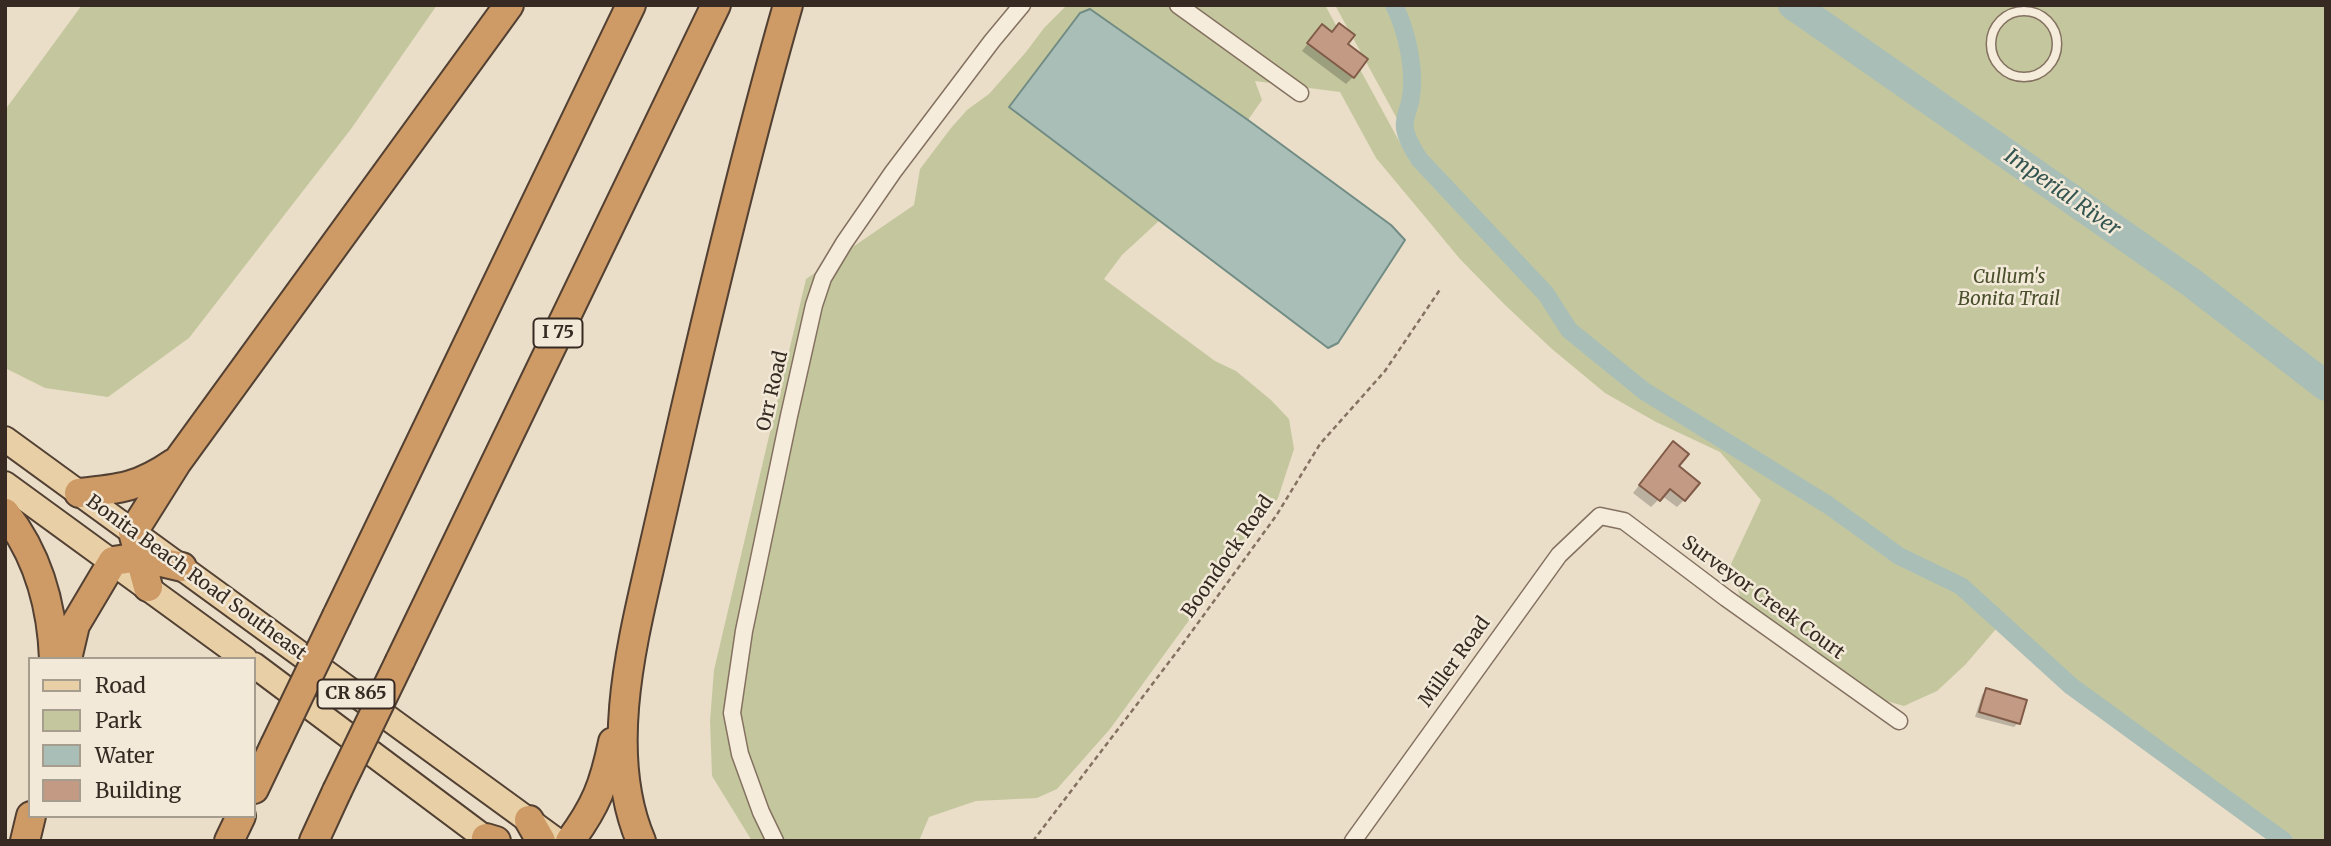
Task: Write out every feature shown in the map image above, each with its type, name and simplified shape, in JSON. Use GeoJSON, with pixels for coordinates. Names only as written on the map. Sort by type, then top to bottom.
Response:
{"type":"FeatureCollection","features":[{"type":"Feature","properties":{"kind":"highway"},"geometry":{"type":"LineString","coordinates":[[67,657],[75,625],[129,550],[177,462],[509,5]]}},
{"type":"Feature","properties":{"kind":"highway"},"geometry":{"type":"LineString","coordinates":[[256,785],[631,5]]}},
{"type":"Feature","properties":{"kind":"highway","name":"I 75"},"geometry":{"type":"LineString","coordinates":[[314,841],[716,5]]}},
{"type":"Feature","properties":{"kind":"highway"},"geometry":{"type":"LineString","coordinates":[[570,841],[589,815],[604,784],[633,639],[725,240],[788,5]]}},
{"type":"Feature","properties":{"kind":"highway"},"geometry":{"type":"LineString","coordinates":[[79,492],[121,489],[138,484],[177,462]]}},
{"type":"Feature","properties":{"kind":"highway"},"geometry":{"type":"LineString","coordinates":[[5,513],[23,540],[41,581],[48,603],[54,657]]}},
{"type":"Feature","properties":{"kind":"highway"},"geometry":{"type":"LineString","coordinates":[[129,550],[182,567]]}},
{"type":"Feature","properties":{"kind":"highway"},"geometry":{"type":"LineString","coordinates":[[129,550],[148,587]]}},
{"type":"Feature","properties":{"kind":"highway"},"geometry":{"type":"LineString","coordinates":[[633,639],[623,731],[624,763],[631,811],[641,841]]}},
{"type":"Feature","properties":{"kind":"highway"},"geometry":{"type":"LineString","coordinates":[[25,841],[31,818]]}},
{"type":"Feature","properties":{"kind":"highway"},"geometry":{"type":"LineString","coordinates":[[229,841],[240,818]]}},
{"type":"Feature","properties":{"kind":"main road","name":"Bonita Beach Road Southeast"},"geometry":{"type":"LineString","coordinates":[[5,439],[79,492],[129,550]]}},
{"type":"Feature","properties":{"kind":"main road","name":"Bonita Beach Road Southeast"},"geometry":{"type":"LineString","coordinates":[[5,484],[129,550]]}},
{"type":"Feature","properties":{"kind":"main road","name":"Bonita Beach Road Southeast"},"geometry":{"type":"LineString","coordinates":[[182,567],[535,830],[557,841]]}},
{"type":"Feature","properties":{"kind":"main road","name":"Bonita Beach Road Southeast"},"geometry":{"type":"LineString","coordinates":[[148,587],[242,657]]}},
{"type":"Feature","properties":{"kind":"main road","name":"Bonita Beach Road Southeast"},"geometry":{"type":"LineString","coordinates":[[256,667],[490,840]]}},
{"type":"Feature","properties":{"kind":"street","name":"Orr Road"},"geometry":{"type":"LineString","coordinates":[[775,841],[761,812],[740,754],[732,713],[747,617],[814,306],[823,278],[844,243],[902,161],[1022,5]]}},
{"type":"Feature","properties":{"kind":"street"},"geometry":{"type":"LineString","coordinates":[[1178,5],[1300,93]]}},
{"type":"Feature","properties":{"kind":"street","name":"Surveyor Creek Court"},"geometry":{"type":"LineString","coordinates":[[1600,516],[1624,521],[1748,614],[1899,721]]}},
{"type":"Feature","properties":{"kind":"street","name":"Miller Road"},"geometry":{"type":"LineString","coordinates":[[1353,841],[1559,555],[1600,516]]}},
{"type":"Feature","properties":{"kind":"lane"},"geometry":{"type":"LineString","coordinates":[[2010,15],[2029,12],[2039,15],[2054,30],[2057,51],[2046,69],[2026,77],[2016,76],[1998,64],[1993,54],[1994,32],[2000,22],[2010,15],[2012,5]]}},
{"type":"Feature","properties":{"kind":"path","name":"Boondock Road"},"geometry":{"type":"LineString","coordinates":[[1033,841],[1276,516],[1320,444],[1385,371],[1441,288]]}},
{"type":"Feature","properties":{"kind":"green space"},"geometry":{"type":"Polygon","coordinates":[[[82,5],[437,5],[351,129],[189,338],[108,397],[45,388],[5,368],[5,110],[82,5]]]}},
{"type":"Feature","properties":{"kind":"green space"},"geometry":{"type":"Polygon","coordinates":[[[1067,5],[1325,5],[1411,163],[1540,299],[1564,337],[1639,398],[1823,512],[1894,563],[1957,593],[1996,629],[1965,665],[1937,691],[1904,706],[1851,691],[1746,618],[1731,564],[1761,500],[1720,452],[1656,422],[1605,393],[1504,304],[1460,259],[1376,158],[1340,92],[1255,81],[1262,100],[1248,120],[1090,9],[1009,107],[1160,220],[1122,255],[1104,279],[1215,361],[1236,371],[1289,419],[1294,449],[1278,498],[1110,729],[1057,789],[1037,798],[976,801],[929,817],[919,841],[752,841],[712,776],[710,721],[714,670],[806,279],[914,205],[920,169],[951,128],[967,110],[989,94],[1044,28],[1067,5]]]}},
{"type":"Feature","properties":{"kind":"green space","name":"Cullum's Bonita Trail"},"geometry":{"type":"Polygon","coordinates":[[[1335,5],[2326,5],[2326,841],[2284,841],[2065,681],[1961,586],[1899,556],[1828,505],[1644,391],[1569,330],[1546,294],[1419,159],[1335,5]]]}},
{"type":"Feature","properties":{"kind":"water"},"geometry":{"type":"Polygon","coordinates":[[[1090,9],[1248,120],[1391,225],[1405,240],[1338,343],[1328,348],[1009,107],[1080,13],[1090,9]]]}},
{"type":"Feature","properties":{"kind":"building"},"geometry":{"type":"Polygon","coordinates":[[[1339,23],[1355,35],[1348,44],[1368,59],[1354,78],[1307,43],[1322,24],[1332,32],[1339,23]]]}},
{"type":"Feature","properties":{"kind":"building"},"geometry":{"type":"Polygon","coordinates":[[[1673,441],[1689,454],[1679,466],[1700,483],[1685,501],[1670,489],[1660,501],[1639,485],[1673,441]]]}},
{"type":"Feature","properties":{"kind":"building"},"geometry":{"type":"Polygon","coordinates":[[[1986,688],[2027,700],[2020,724],[1979,712],[1986,688]]]}},
{"type":"Feature","properties":{"kind":"waterway"},"geometry":{"type":"LineString","coordinates":[[1394,5],[1411,62],[1411,97],[1405,125],[1410,144],[1419,159],[1546,294],[1569,330],[1644,391],[1828,505],[1899,556],[1961,586],[2071,686],[2284,841]]}},
{"type":"Feature","properties":{"kind":"waterway","name":"Imperial River"},"geometry":{"type":"LineString","coordinates":[[1793,5],[2192,283],[2326,386]]}}]}
